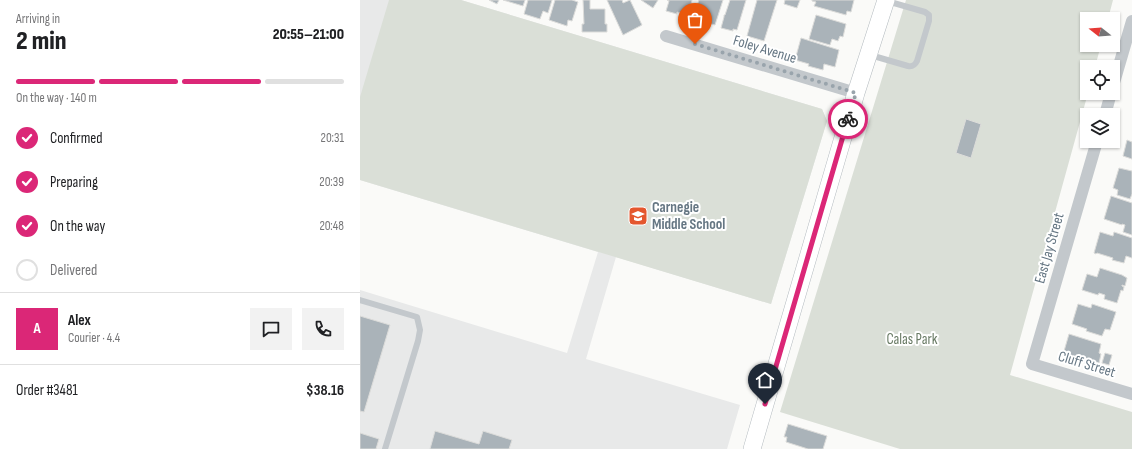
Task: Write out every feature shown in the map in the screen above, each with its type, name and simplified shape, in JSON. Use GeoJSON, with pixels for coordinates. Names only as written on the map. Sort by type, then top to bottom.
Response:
{"type":"FeatureCollection","features":[{"type":"Feature","properties":{"kind":"street"},"geometry":{"type":"LineString","coordinates":[[752,449],[856,93],[885,0]]}},
{"type":"Feature","properties":{"kind":"street"},"geometry":{"type":"LineString","coordinates":[[1120,62],[1132,21]]}},
{"type":"Feature","properties":{"kind":"street","name":"Foley Avenue"},"geometry":{"type":"LineString","coordinates":[[666,36],[856,93]]}},
{"type":"Feature","properties":{"kind":"street","name":"East Jay Street"},"geometry":{"type":"LineString","coordinates":[[1032,364],[1095,148]]}},
{"type":"Feature","properties":{"kind":"street","name":"Cluff Street"},"geometry":{"type":"LineString","coordinates":[[1032,364],[1132,394]]}},
{"type":"Feature","properties":{"kind":"lane"},"geometry":{"type":"LineString","coordinates":[[868,54],[908,66],[916,65],[929,21],[929,15],[925,12],[885,0]]}},
{"type":"Feature","properties":{"kind":"lane"},"geometry":{"type":"LineString","coordinates":[[360,300],[417,317],[420,330],[385,449]]}},
{"type":"Feature","properties":{"kind":"shaded area","name":"Carnegie Middle School"},"geometry":{"type":"Polygon","coordinates":[[[360,0],[461,0],[822,109],[827,121],[771,304],[616,257],[586,359],[740,405],[727,449],[360,449],[360,290],[567,353],[598,252],[360,180],[360,0]]]}},
{"type":"Feature","properties":{"kind":"green space","name":"Carnegie Middle School"},"geometry":{"type":"Polygon","coordinates":[[[389,0],[461,0],[822,109],[827,121],[771,304],[360,180],[360,97],[389,0]]]}},
{"type":"Feature","properties":{"kind":"green space","name":"Calas Park"},"geometry":{"type":"Polygon","coordinates":[[[906,0],[1113,0],[1110,12],[1080,12],[1080,52],[1099,52],[1097,60],[1080,60],[1080,100],[1086,100],[1084,108],[1080,108],[1080,122],[1010,375],[1132,412],[1132,449],[900,449],[780,412],[906,0]]]}},
{"type":"Feature","properties":{"kind":"building"},"geometry":{"type":"Polygon","coordinates":[[[489,0],[499,0],[497,4],[489,0]]]}},
{"type":"Feature","properties":{"kind":"building"},"geometry":{"type":"Polygon","coordinates":[[[503,0],[525,0],[523,6],[503,0]]]}},
{"type":"Feature","properties":{"kind":"building"},"geometry":{"type":"Polygon","coordinates":[[[528,0],[552,0],[548,13],[543,11],[540,19],[524,14],[528,0]]]}},
{"type":"Feature","properties":{"kind":"building"},"geometry":{"type":"Polygon","coordinates":[[[555,0],[572,0],[578,2],[572,21],[568,20],[567,26],[549,20],[555,0]]]}},
{"type":"Feature","properties":{"kind":"building"},"geometry":{"type":"Polygon","coordinates":[[[583,0],[590,0],[590,9],[605,9],[605,24],[607,24],[607,32],[582,32],[582,24],[584,24],[583,0]]]}},
{"type":"Feature","properties":{"kind":"building"},"geometry":{"type":"Polygon","coordinates":[[[607,0],[622,0],[623,3],[630,0],[642,25],[623,35],[607,0]]]}},
{"type":"Feature","properties":{"kind":"building"},"geometry":{"type":"Polygon","coordinates":[[[641,0],[658,0],[653,8],[641,0]]]}},
{"type":"Feature","properties":{"kind":"building"},"geometry":{"type":"Polygon","coordinates":[[[667,0],[692,0],[688,15],[666,11],[669,1],[667,0]]]}},
{"type":"Feature","properties":{"kind":"building"},"geometry":{"type":"Polygon","coordinates":[[[699,0],[723,0],[715,25],[694,19],[699,0]]]}},
{"type":"Feature","properties":{"kind":"building"},"geometry":{"type":"Polygon","coordinates":[[[730,0],[746,0],[737,30],[733,29],[733,31],[721,28],[730,0]]]}},
{"type":"Feature","properties":{"kind":"building"},"geometry":{"type":"Polygon","coordinates":[[[757,0],[777,0],[764,41],[747,36],[757,0]]]}},
{"type":"Feature","properties":{"kind":"building"},"geometry":{"type":"Polygon","coordinates":[[[785,0],[800,0],[797,8],[784,4],[785,0]]]}},
{"type":"Feature","properties":{"kind":"building"},"geometry":{"type":"Polygon","coordinates":[[[812,0],[854,0],[851,12],[847,11],[846,15],[814,6],[816,2],[812,0]]]}},
{"type":"Feature","properties":{"kind":"building"},"geometry":{"type":"Polygon","coordinates":[[[816,15],[846,24],[843,37],[840,36],[838,41],[832,39],[830,45],[809,39],[816,15]]]}},
{"type":"Feature","properties":{"kind":"building"},"geometry":{"type":"Polygon","coordinates":[[[801,38],[839,50],[835,67],[824,64],[823,70],[808,66],[809,64],[795,60],[801,38]]]}},
{"type":"Feature","properties":{"kind":"building"},"geometry":{"type":"Polygon","coordinates":[[[966,119],[981,124],[971,158],[956,153],[966,119]]]}},
{"type":"Feature","properties":{"kind":"building"},"geometry":{"type":"Polygon","coordinates":[[[1127,140],[1132,142],[1132,159],[1123,156],[1127,140]]]}},
{"type":"Feature","properties":{"kind":"building"},"geometry":{"type":"Polygon","coordinates":[[[1119,168],[1132,171],[1132,194],[1130,199],[1117,195],[1118,190],[1113,188],[1119,168]]]}},
{"type":"Feature","properties":{"kind":"building"},"geometry":{"type":"Polygon","coordinates":[[[1111,196],[1132,203],[1132,235],[1123,232],[1125,225],[1104,219],[1111,196]]]}},
{"type":"Feature","properties":{"kind":"building"},"geometry":{"type":"Polygon","coordinates":[[[1100,232],[1113,236],[1114,232],[1132,238],[1132,258],[1126,256],[1124,263],[1112,260],[1113,258],[1094,253],[1100,232]]]}},
{"type":"Feature","properties":{"kind":"building"},"geometry":{"type":"Polygon","coordinates":[[[1100,268],[1127,278],[1125,286],[1122,285],[1124,287],[1123,291],[1121,290],[1117,303],[1104,299],[1105,295],[1099,293],[1098,295],[1082,290],[1087,274],[1097,277],[1100,268]]]}},
{"type":"Feature","properties":{"kind":"building"},"geometry":{"type":"Polygon","coordinates":[[[1078,304],[1091,308],[1092,304],[1116,312],[1110,330],[1105,329],[1102,336],[1086,331],[1087,329],[1072,324],[1078,304]]]}},
{"type":"Feature","properties":{"kind":"building"},"geometry":{"type":"Polygon","coordinates":[[[360,316],[390,325],[364,412],[360,411],[360,316]]]}},
{"type":"Feature","properties":{"kind":"building"},"geometry":{"type":"Polygon","coordinates":[[[1069,334],[1101,344],[1099,363],[1086,360],[1085,363],[1080,363],[1062,358],[1069,334]]]}},
{"type":"Feature","properties":{"kind":"building"},"geometry":{"type":"Polygon","coordinates":[[[1105,353],[1112,355],[1109,365],[1102,363],[1105,353]]]}},
{"type":"Feature","properties":{"kind":"building"},"geometry":{"type":"Polygon","coordinates":[[[788,424],[827,436],[823,449],[808,449],[786,442],[787,437],[784,437],[788,424]]]}},
{"type":"Feature","properties":{"kind":"building"},"geometry":{"type":"Polygon","coordinates":[[[435,431],[479,444],[483,431],[512,440],[509,449],[430,449],[435,431]]]}},
{"type":"Feature","properties":{"kind":"building"},"geometry":{"type":"Polygon","coordinates":[[[360,433],[379,439],[376,449],[360,449],[360,433]]]}},
{"type":"Feature","properties":{"kind":"way so far"},"geometry":{"type":"LineString","coordinates":[[695,44],[856,93],[848,119]]}},
{"type":"Feature","properties":{"kind":"place","name":"Carnegie Middle School"},"geometry":{"type":"Point","coordinates":[638,216]}},
{"type":"Feature","properties":{"kind":"route"},"geometry":{"type":"LineString","coordinates":[[765,404],[848,119]]}}]}
